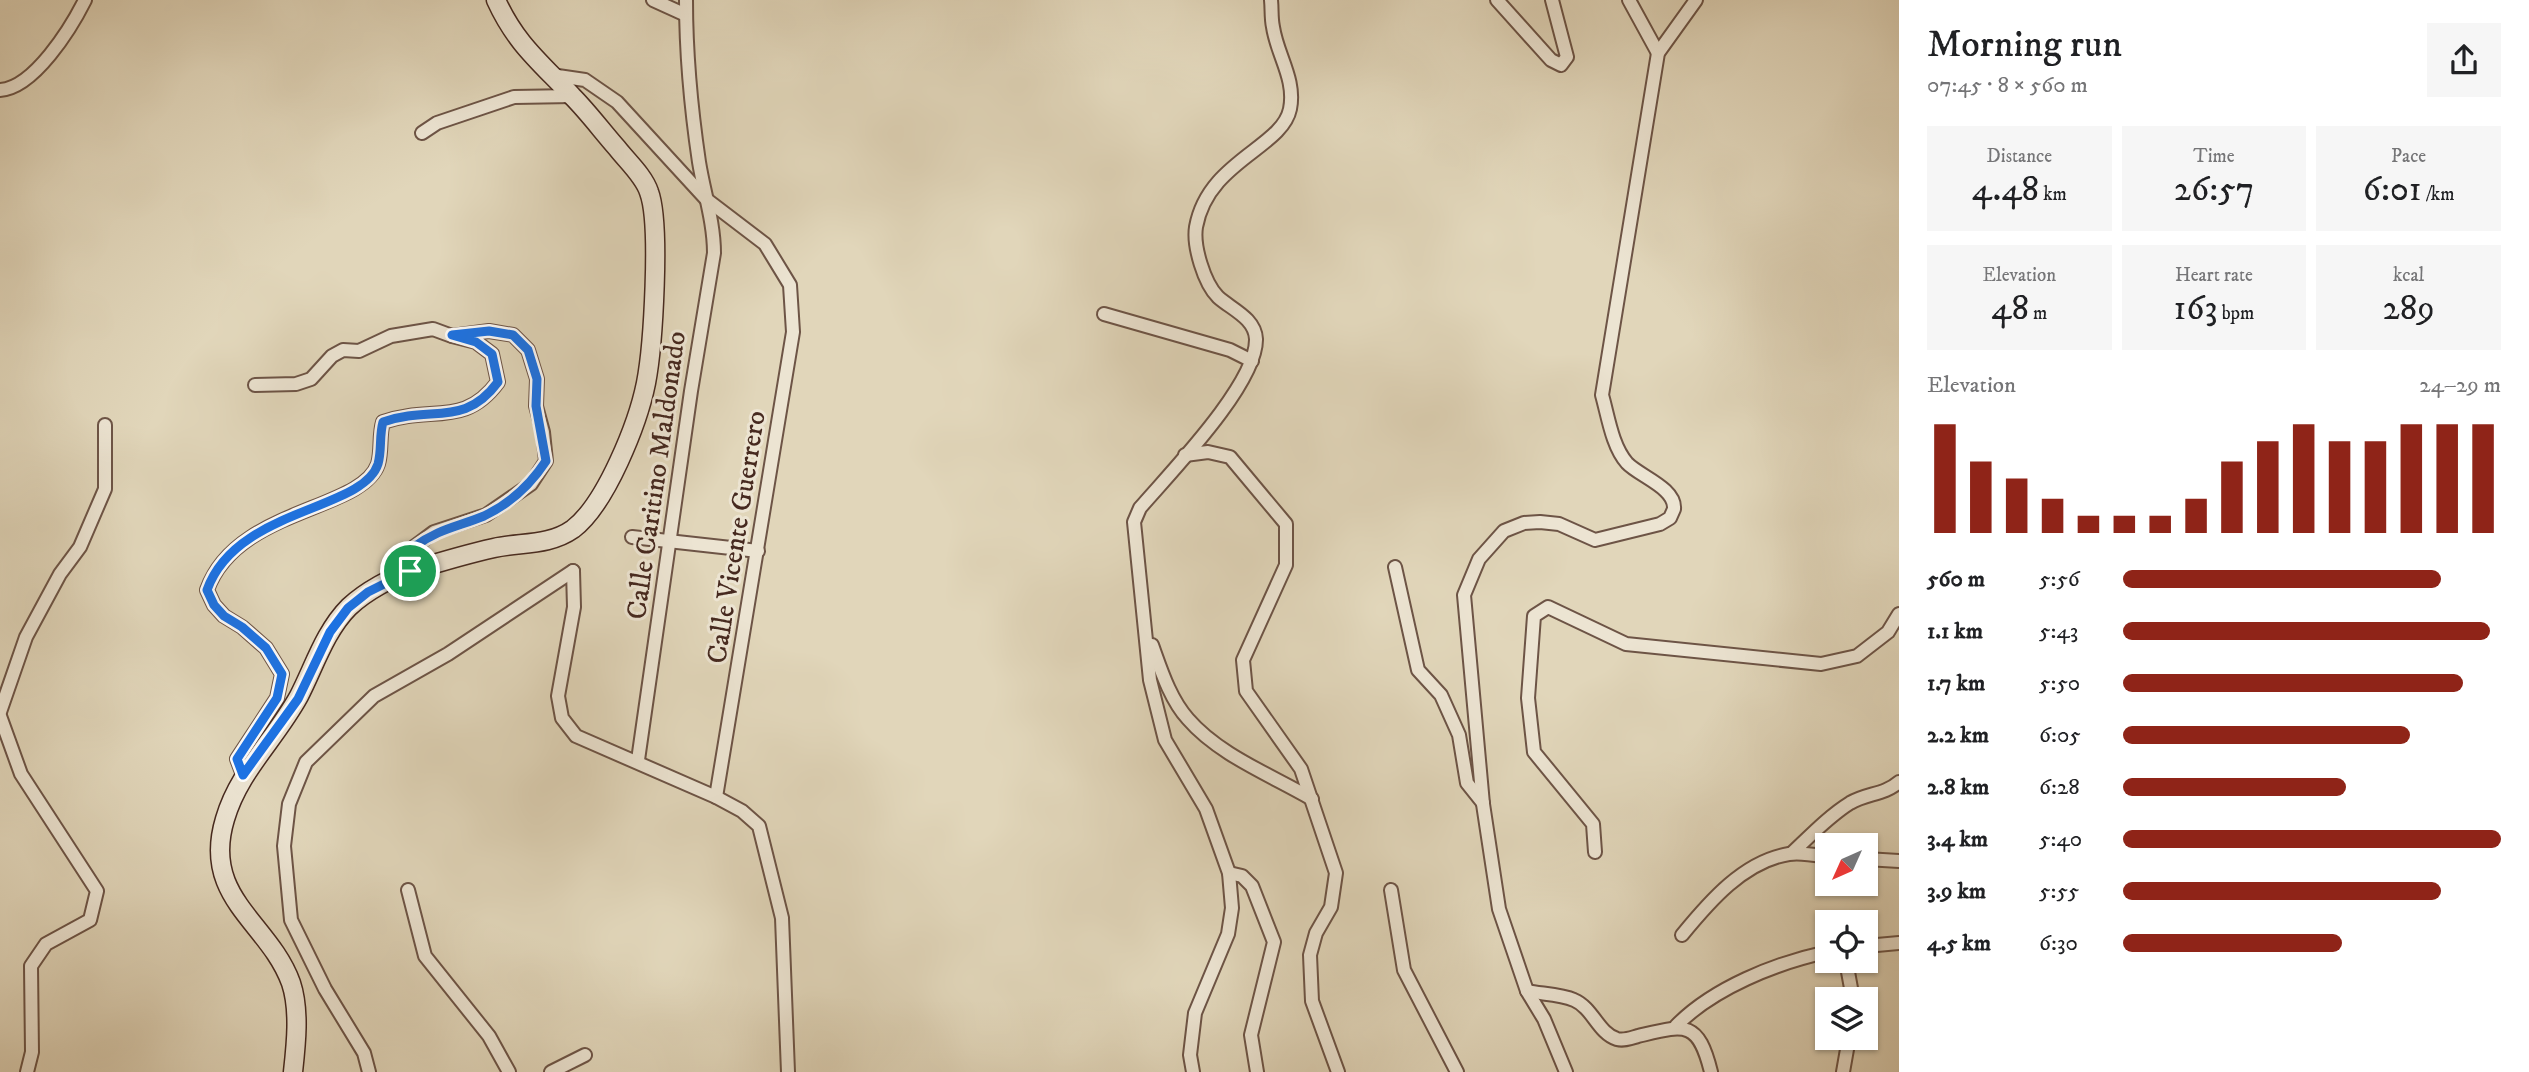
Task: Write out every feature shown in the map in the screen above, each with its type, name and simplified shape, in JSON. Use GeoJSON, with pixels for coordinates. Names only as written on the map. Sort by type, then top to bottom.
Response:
{"type":"FeatureCollection","features":[{"type":"Feature","properties":{"kind":"main road"},"geometry":{"type":"LineString","coordinates":[[293,1072],[297,1036],[291,984],[274,953],[242,914],[219,864],[224,821],[243,775],[298,699],[330,632],[348,608],[368,592],[410,571],[497,547],[545,542],[573,529],[597,503],[625,446],[646,383],[653,293],[654,215],[648,189],[573,96],[550,75],[510,30],[496,0]]}},
{"type":"Feature","properties":{"kind":"street"},"geometry":{"type":"LineString","coordinates":[[0,90],[9,90],[32,75],[51,53],[85,0]]}},
{"type":"Feature","properties":{"kind":"street"},"geometry":{"type":"LineString","coordinates":[[653,0],[686,15]]}},
{"type":"Feature","properties":{"kind":"street","name":"Calle Caritino Maldonado"},"geometry":{"type":"LineString","coordinates":[[638,760],[691,391],[714,253],[714,231],[690,101],[686,0]]}},
{"type":"Feature","properties":{"kind":"street"},"geometry":{"type":"LineString","coordinates":[[1193,1072],[1190,1055],[1195,1013],[1228,934],[1232,908],[1228,873],[1206,809],[1165,740],[1150,680],[1134,522],[1140,508],[1212,425],[1252,361],[1256,337],[1247,319],[1215,295],[1202,267],[1196,230],[1202,202],[1220,177],[1278,130],[1290,111],[1290,79],[1273,27],[1271,0]]}},
{"type":"Feature","properties":{"kind":"street"},"geometry":{"type":"LineString","coordinates":[[1497,0],[1551,60],[1560,65],[1567,57],[1552,0]]}},
{"type":"Feature","properties":{"kind":"street"},"geometry":{"type":"LineString","coordinates":[[1629,0],[1658,53]]}},
{"type":"Feature","properties":{"kind":"street"},"geometry":{"type":"LineString","coordinates":[[1566,1072],[1544,1019],[1527,991],[1499,909],[1483,804],[1464,595],[1479,559],[1504,531],[1524,523],[1559,524],[1595,540],[1660,524],[1670,518],[1674,509],[1670,495],[1626,463],[1615,440],[1602,395],[1658,53],[1696,0]]}},
{"type":"Feature","properties":{"kind":"street"},"geometry":{"type":"LineString","coordinates":[[550,75],[585,80],[617,102],[706,199]]}},
{"type":"Feature","properties":{"kind":"street"},"geometry":{"type":"LineString","coordinates":[[422,133],[437,123],[514,97],[573,96]]}},
{"type":"Feature","properties":{"kind":"street","name":"Calle Vicente Guerrero"},"geometry":{"type":"LineString","coordinates":[[706,199],[765,244],[790,285],[793,332],[716,797]]}},
{"type":"Feature","properties":{"kind":"street"},"geometry":{"type":"LineString","coordinates":[[1104,314],[1230,350],[1252,361]]}},
{"type":"Feature","properties":{"kind":"street"},"geometry":{"type":"LineString","coordinates":[[243,775],[237,759],[277,698],[282,674],[266,648],[214,605],[207,590],[213,575],[234,548],[262,528],[329,500],[365,481],[378,464],[378,436],[383,422],[404,415],[459,412],[484,401],[498,382],[492,354],[476,342],[433,329],[391,336],[359,351],[343,350],[332,356],[311,379],[296,384],[255,385]]}},
{"type":"Feature","properties":{"kind":"street"},"geometry":{"type":"LineString","coordinates":[[410,571],[414,547],[434,532],[486,515],[531,484],[546,461],[536,406],[537,379],[528,350],[513,335],[489,331],[452,335]]}},
{"type":"Feature","properties":{"kind":"street"},"geometry":{"type":"LineString","coordinates":[[27,1072],[32,1052],[31,966],[46,944],[90,920],[97,891],[21,774],[0,714],[26,637],[60,574],[80,547],[105,489],[104,425]]}},
{"type":"Feature","properties":{"kind":"street"},"geometry":{"type":"LineString","coordinates":[[1185,456],[1208,452],[1230,457],[1286,524],[1286,565],[1243,660],[1246,691],[1301,769],[1336,873],[1331,907],[1316,933],[1310,955],[1312,1000],[1338,1072]]}},
{"type":"Feature","properties":{"kind":"street"},"geometry":{"type":"LineString","coordinates":[[632,537],[758,551]]}},
{"type":"Feature","properties":{"kind":"street"},"geometry":{"type":"LineString","coordinates":[[1395,567],[1418,670],[1441,695],[1460,735],[1467,783],[1483,804]]}},
{"type":"Feature","properties":{"kind":"street"},"geometry":{"type":"LineString","coordinates":[[369,1072],[364,1053],[325,989],[291,920],[284,846],[289,804],[306,762],[374,696],[448,654],[573,571],[574,607],[558,696],[562,718],[576,736],[604,750],[638,760],[716,797],[742,811],[759,826],[782,918],[788,1072]]}},
{"type":"Feature","properties":{"kind":"street"},"geometry":{"type":"LineString","coordinates":[[1595,852],[1593,824],[1534,752],[1528,698],[1534,616],[1542,608],[1548,607],[1626,644],[1821,664],[1857,656],[1888,632],[1899,614]]}},
{"type":"Feature","properties":{"kind":"street"},"geometry":{"type":"LineString","coordinates":[[1147,633],[1166,683],[1186,718],[1212,742],[1312,799]]}},
{"type":"Feature","properties":{"kind":"street"},"geometry":{"type":"LineString","coordinates":[[1792,853],[1847,805],[1863,796],[1888,792],[1899,782]]}},
{"type":"Feature","properties":{"kind":"street"},"geometry":{"type":"LineString","coordinates":[[1682,935],[1708,904],[1738,878],[1770,858],[1792,853],[1815,856]]}},
{"type":"Feature","properties":{"kind":"street"},"geometry":{"type":"LineString","coordinates":[[1878,860],[1899,861]]}},
{"type":"Feature","properties":{"kind":"street"},"geometry":{"type":"LineString","coordinates":[[1228,873],[1242,876],[1252,886],[1274,942],[1251,1035],[1257,1072]]}},
{"type":"Feature","properties":{"kind":"street"},"geometry":{"type":"LineString","coordinates":[[408,890],[425,956],[489,1036],[509,1072]]}},
{"type":"Feature","properties":{"kind":"street"},"geometry":{"type":"LineString","coordinates":[[1391,890],[1404,971],[1457,1072]]}},
{"type":"Feature","properties":{"kind":"street"},"geometry":{"type":"LineString","coordinates":[[1878,945],[1899,943]]}},
{"type":"Feature","properties":{"kind":"street"},"geometry":{"type":"LineString","coordinates":[[1527,991],[1574,1000],[1588,1010],[1606,1034],[1620,1040],[1676,1026],[1690,1012],[1777,964],[1815,955]]}},
{"type":"Feature","properties":{"kind":"street"},"geometry":{"type":"LineString","coordinates":[[1676,1026],[1697,1035],[1706,1050],[1711,1072]]}},
{"type":"Feature","properties":{"kind":"street"},"geometry":{"type":"LineString","coordinates":[[1843,1072],[1847,1050]]}},
{"type":"Feature","properties":{"kind":"street"},"geometry":{"type":"LineString","coordinates":[[551,1072],[585,1055]]}},
{"type":"Feature","properties":{"kind":"route"},"geometry":{"type":"LineString","coordinates":[[489,331],[513,335],[528,350],[537,379],[536,406],[543,432],[546,461],[531,484],[486,515],[434,532],[414,547],[410,571],[368,592],[348,608],[330,632],[298,699],[243,775],[237,759],[277,698],[282,674],[266,648],[242,627],[224,616],[214,605],[207,590],[213,575],[234,548],[262,528],[329,500],[365,481],[378,464],[378,436],[383,422],[404,415],[459,412],[484,401],[498,382],[492,354],[476,342],[452,335],[489,331]]}}]}
